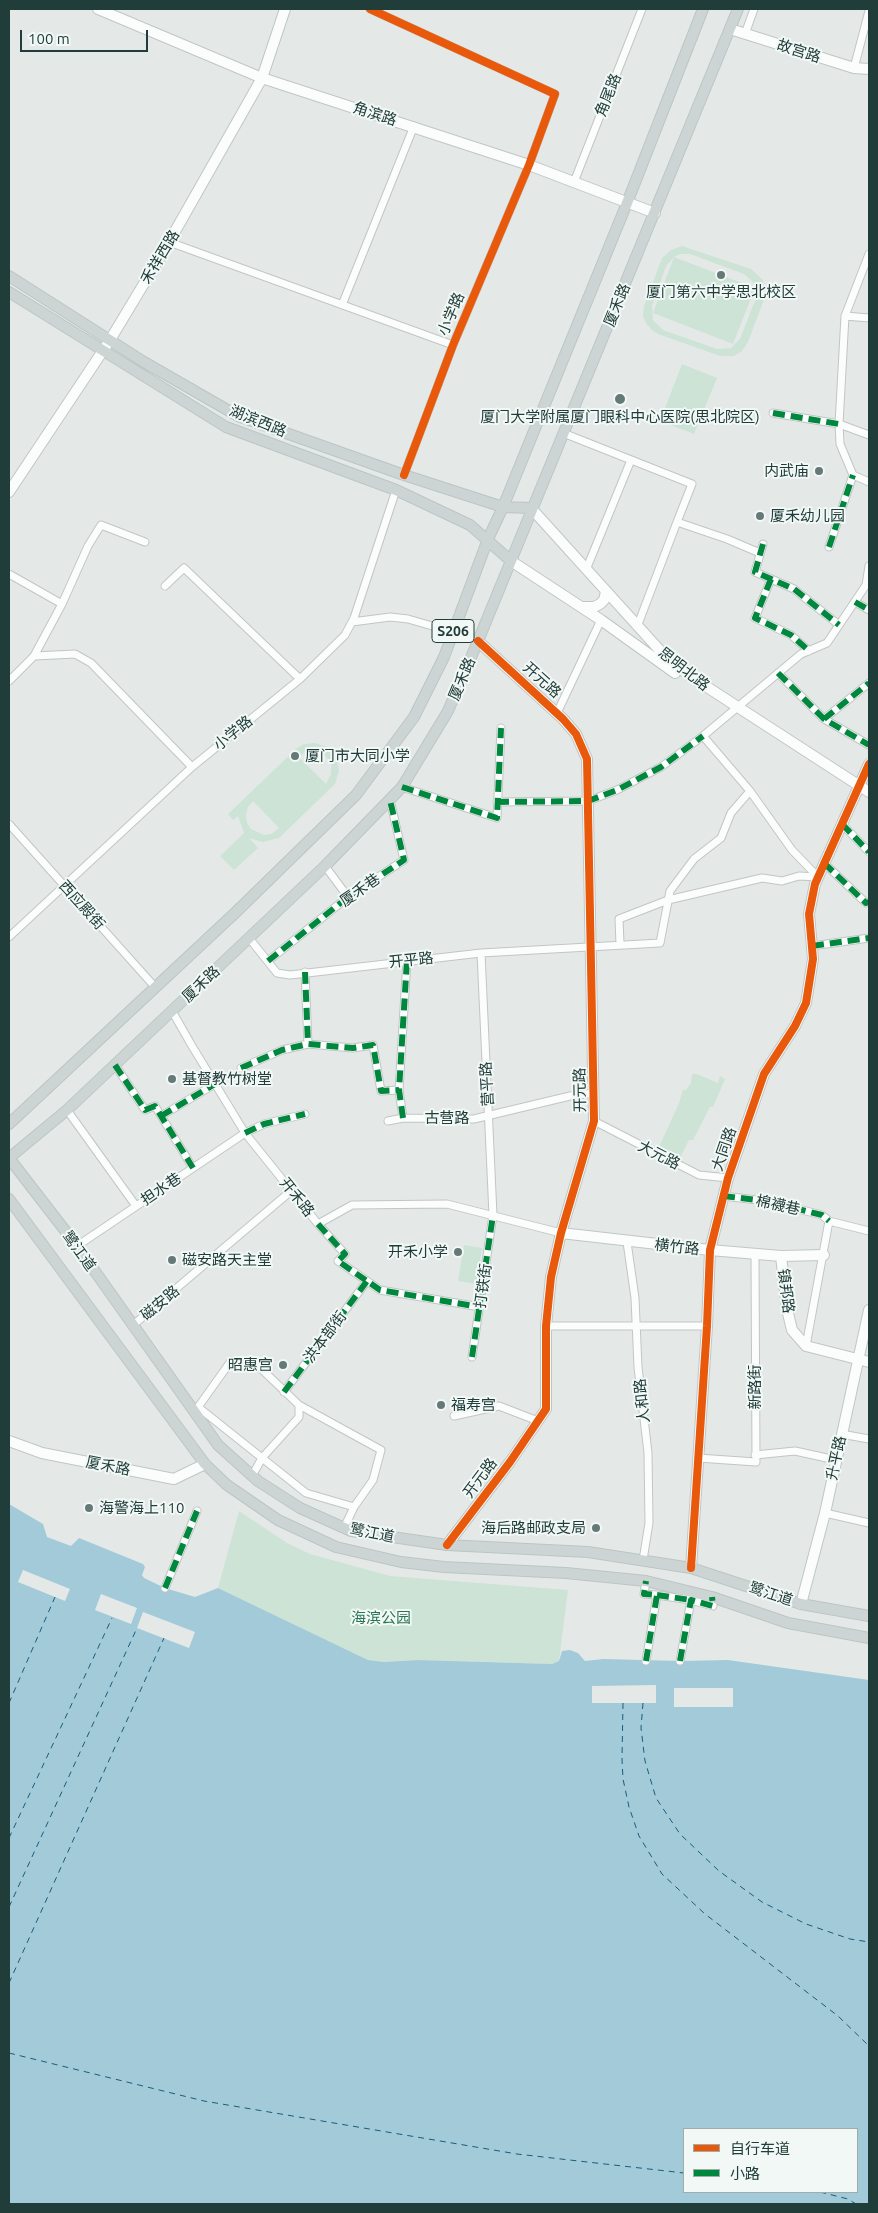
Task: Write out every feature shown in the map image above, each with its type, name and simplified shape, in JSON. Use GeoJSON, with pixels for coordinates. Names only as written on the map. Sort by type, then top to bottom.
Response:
{"type":"FeatureCollection","features":[{"type":"Feature","properties":{"kind":"main road","name":"厦禾路"},"geometry":{"type":"LineString","coordinates":[[9,1124],[235,913],[356,796],[414,717],[444,658],[488,539],[503,507],[628,203],[704,9]]}},
{"type":"Feature","properties":{"kind":"main road","name":"厦禾路"},"geometry":{"type":"LineString","coordinates":[[9,1158],[67,1110],[115,1065],[325,866],[402,787],[448,711],[738,9]]}},
{"type":"Feature","properties":{"kind":"main road","name":"湖滨西路"},"geometry":{"type":"LineString","coordinates":[[9,276],[110,340],[238,416],[404,475],[503,507],[531,508]]}},
{"type":"Feature","properties":{"kind":"main road","name":"湖滨西路"},"geometry":{"type":"LineString","coordinates":[[9,292],[226,428],[396,490],[470,525],[511,561]]}},
{"type":"Feature","properties":{"kind":"main road","name":"鹭江道"},"geometry":{"type":"LineString","coordinates":[[9,1158],[77,1246],[132,1326],[196,1409],[218,1445],[252,1476],[300,1508],[351,1531],[446,1545],[588,1552],[690,1568],[801,1604],[869,1616]]}},
{"type":"Feature","properties":{"kind":"main road","name":"鹭江道"},"geometry":{"type":"LineString","coordinates":[[9,1199],[205,1464],[227,1485],[278,1520],[336,1547],[401,1562],[444,1567],[566,1573],[646,1581],[712,1597],[788,1623],[869,1638]]}},
{"type":"Feature","properties":{"kind":"street","name":"角滨路"},"geometry":{"type":"LineString","coordinates":[[98,9],[262,78],[529,165],[655,213]]}},
{"type":"Feature","properties":{"kind":"street","name":"禾祥西路"},"geometry":{"type":"LineString","coordinates":[[9,492],[110,340],[169,242],[262,78],[285,9]]}},
{"type":"Feature","properties":{"kind":"street","name":"小学路"},"geometry":{"type":"LineString","coordinates":[[370,9],[555,94],[529,165],[453,345],[404,475]]}},
{"type":"Feature","properties":{"kind":"street","name":"角尾路"},"geometry":{"type":"LineString","coordinates":[[574,182],[642,9]]}},
{"type":"Feature","properties":{"kind":"street"},"geometry":{"type":"LineString","coordinates":[[745,34],[754,9]]}},
{"type":"Feature","properties":{"kind":"street"},"geometry":{"type":"LineString","coordinates":[[854,68],[869,11]]}},
{"type":"Feature","properties":{"kind":"street","name":"故宫路"},"geometry":{"type":"LineString","coordinates":[[730,29],[854,68],[869,69]]}},
{"type":"Feature","properties":{"kind":"street"},"geometry":{"type":"LineString","coordinates":[[342,305],[414,126]]}},
{"type":"Feature","properties":{"kind":"street"},"geometry":{"type":"LineString","coordinates":[[169,242],[453,345]]}},
{"type":"Feature","properties":{"kind":"street"},"geometry":{"type":"LineString","coordinates":[[829,547],[853,476],[840,444],[839,424],[845,316],[869,254]]}},
{"type":"Feature","properties":{"kind":"street"},"geometry":{"type":"LineString","coordinates":[[845,316],[869,318]]}},
{"type":"Feature","properties":{"kind":"street"},"geometry":{"type":"LineString","coordinates":[[773,413],[839,424],[869,435]]}},
{"type":"Feature","properties":{"kind":"street"},"geometry":{"type":"LineString","coordinates":[[563,433],[692,484],[637,627]]}},
{"type":"Feature","properties":{"kind":"street"},"geometry":{"type":"LineString","coordinates":[[586,570],[632,460]]}},
{"type":"Feature","properties":{"kind":"street"},"geometry":{"type":"LineString","coordinates":[[853,476],[869,482]]}},
{"type":"Feature","properties":{"kind":"street","name":"小学路"},"geometry":{"type":"LineString","coordinates":[[9,937],[192,767],[300,679],[345,635],[352,622],[396,490]]}},
{"type":"Feature","properties":{"kind":"street","name":"思明北路"},"geometry":{"type":"LineString","coordinates":[[531,508],[664,656],[734,709]]}},
{"type":"Feature","properties":{"kind":"street"},"geometry":{"type":"LineString","coordinates":[[677,522],[727,538],[760,553]]}},
{"type":"Feature","properties":{"kind":"street"},"geometry":{"type":"LineString","coordinates":[[9,681],[34,656],[62,604],[88,546],[100,526],[145,542]]}},
{"type":"Feature","properties":{"kind":"street"},"geometry":{"type":"LineString","coordinates":[[763,544],[755,572],[794,589],[839,625]]}},
{"type":"Feature","properties":{"kind":"street","name":"思明北路"},"geometry":{"type":"LineString","coordinates":[[511,561],[857,788],[869,798]]}},
{"type":"Feature","properties":{"kind":"street"},"geometry":{"type":"LineString","coordinates":[[497,802],[588,802],[617,790],[661,767],[703,736],[801,654],[826,643],[866,585],[869,566]]}},
{"type":"Feature","properties":{"kind":"street"},"geometry":{"type":"LineString","coordinates":[[165,586],[184,568],[300,679]]}},
{"type":"Feature","properties":{"kind":"street"},"geometry":{"type":"LineString","coordinates":[[9,574],[62,604]]}},
{"type":"Feature","properties":{"kind":"street"},"geometry":{"type":"LineString","coordinates":[[771,579],[754,618],[791,635],[809,651]]}},
{"type":"Feature","properties":{"kind":"street"},"geometry":{"type":"LineString","coordinates":[[582,607],[594,607],[604,600],[606,592]]}},
{"type":"Feature","properties":{"kind":"street"},"geometry":{"type":"LineString","coordinates":[[855,602],[869,610]]}},
{"type":"Feature","properties":{"kind":"street"},"geometry":{"type":"LineString","coordinates":[[352,622],[390,617],[408,619],[453,632]]}},
{"type":"Feature","properties":{"kind":"street"},"geometry":{"type":"LineString","coordinates":[[557,713],[601,620]]}},
{"type":"Feature","properties":{"kind":"street","name":"开元路"},"geometry":{"type":"LineString","coordinates":[[446,1545],[510,1462],[546,1409],[546,1326],[551,1277],[561,1232],[594,1121],[587,758],[576,734],[557,713],[478,641]]}},
{"type":"Feature","properties":{"kind":"street"},"geometry":{"type":"LineString","coordinates":[[34,656],[75,654],[91,663],[192,767]]}},
{"type":"Feature","properties":{"kind":"street"},"geometry":{"type":"LineString","coordinates":[[778,673],[824,719],[869,745]]}},
{"type":"Feature","properties":{"kind":"street"},"geometry":{"type":"LineString","coordinates":[[824,719],[869,682]]}},
{"type":"Feature","properties":{"kind":"street"},"geometry":{"type":"LineString","coordinates":[[402,787],[497,818],[501,728]]}},
{"type":"Feature","properties":{"kind":"street"},"geometry":{"type":"LineString","coordinates":[[703,736],[750,790],[792,850],[818,877]]}},
{"type":"Feature","properties":{"kind":"street","name":"大同路"},"geometry":{"type":"LineString","coordinates":[[690,1568],[707,1326],[710,1250],[728,1178],[764,1074],[795,1026],[806,1003],[813,959],[809,914],[818,877],[869,764]]}},
{"type":"Feature","properties":{"kind":"street","name":"思明北路"},"geometry":{"type":"LineString","coordinates":[[857,788],[869,792]]}},
{"type":"Feature","properties":{"kind":"street"},"geometry":{"type":"LineString","coordinates":[[668,900],[670,891],[694,859],[721,838],[731,813],[750,790]]}},
{"type":"Feature","properties":{"kind":"street","name":"厦禾巷"},"geometry":{"type":"LineString","coordinates":[[268,961],[348,897],[404,860],[390,800]]}},
{"type":"Feature","properties":{"kind":"street","name":"西应殿街"},"geometry":{"type":"LineString","coordinates":[[9,824],[155,987]]}},
{"type":"Feature","properties":{"kind":"street"},"geometry":{"type":"LineString","coordinates":[[842,824],[869,852]]}},
{"type":"Feature","properties":{"kind":"street"},"geometry":{"type":"LineString","coordinates":[[824,863],[866,903],[869,902]]}},
{"type":"Feature","properties":{"kind":"street"},"geometry":{"type":"LineString","coordinates":[[325,866],[348,897]]}},
{"type":"Feature","properties":{"kind":"street"},"geometry":{"type":"LineString","coordinates":[[620,944],[619,919],[668,900],[762,878],[782,880],[799,876],[818,877]]}},
{"type":"Feature","properties":{"kind":"street","name":"开平路"},"geometry":{"type":"LineString","coordinates":[[249,938],[277,973],[290,974],[481,953],[660,943],[668,900]]}},
{"type":"Feature","properties":{"kind":"street"},"geometry":{"type":"LineString","coordinates":[[812,946],[869,938]]}},
{"type":"Feature","properties":{"kind":"street","name":"营平路"},"geometry":{"type":"LineString","coordinates":[[481,953],[494,1215]]}},
{"type":"Feature","properties":{"kind":"street"},"geometry":{"type":"LineString","coordinates":[[403,1118],[399,1090],[407,960]]}},
{"type":"Feature","properties":{"kind":"street"},"geometry":{"type":"LineString","coordinates":[[305,972],[308,1044]]}},
{"type":"Feature","properties":{"kind":"street","name":"开禾路"},"geometry":{"type":"LineString","coordinates":[[172,1011],[246,1133],[318,1224],[352,1205],[447,1204],[561,1232]]}},
{"type":"Feature","properties":{"kind":"street"},"geometry":{"type":"LineString","coordinates":[[241,1068],[282,1050],[308,1044],[353,1048],[373,1045],[381,1091],[399,1090]]}},
{"type":"Feature","properties":{"kind":"street"},"geometry":{"type":"LineString","coordinates":[[115,1065],[145,1110],[155,1106],[192,1168]]}},
{"type":"Feature","properties":{"kind":"street"},"geometry":{"type":"LineString","coordinates":[[161,1116],[215,1084]]}},
{"type":"Feature","properties":{"kind":"street","name":"古营路"},"geometry":{"type":"LineString","coordinates":[[388,1121],[403,1118],[474,1119],[570,1096],[594,1093]]}},
{"type":"Feature","properties":{"kind":"street"},"geometry":{"type":"LineString","coordinates":[[67,1110],[136,1206]]}},
{"type":"Feature","properties":{"kind":"street","name":"担水巷"},"geometry":{"type":"LineString","coordinates":[[77,1246],[246,1133],[264,1124],[304,1114]]}},
{"type":"Feature","properties":{"kind":"street","name":"大元路"},"geometry":{"type":"LineString","coordinates":[[594,1121],[699,1175],[728,1178]]}},
{"type":"Feature","properties":{"kind":"street","name":"磁安路"},"geometry":{"type":"LineString","coordinates":[[132,1326],[291,1191]]}},
{"type":"Feature","properties":{"kind":"street","name":"棉襪巷"},"geometry":{"type":"LineString","coordinates":[[723,1196],[766,1201],[822,1214],[829,1221],[869,1231]]}},
{"type":"Feature","properties":{"kind":"street","name":"打铁街"},"geometry":{"type":"LineString","coordinates":[[472,1356],[494,1215]]}},
{"type":"Feature","properties":{"kind":"street"},"geometry":{"type":"LineString","coordinates":[[829,1221],[806,1346],[864,1362]]}},
{"type":"Feature","properties":{"kind":"street"},"geometry":{"type":"LineString","coordinates":[[318,1224],[345,1254],[338,1261],[380,1290],[480,1307]]}},
{"type":"Feature","properties":{"kind":"street","name":"横竹路"},"geometry":{"type":"LineString","coordinates":[[561,1232],[627,1242],[755,1254],[781,1256],[824,1255]]}},
{"type":"Feature","properties":{"kind":"street","name":"人和路"},"geometry":{"type":"LineString","coordinates":[[627,1242],[635,1298],[638,1367],[648,1454],[648,1523],[643,1560]]}},
{"type":"Feature","properties":{"kind":"street","name":"新路街"},"geometry":{"type":"LineString","coordinates":[[755,1254],[756,1455]]}},
{"type":"Feature","properties":{"kind":"street","name":"镇邦路"},"geometry":{"type":"LineString","coordinates":[[781,1256],[787,1309],[792,1330],[806,1346]]}},
{"type":"Feature","properties":{"kind":"street","name":"洪本部街"},"geometry":{"type":"LineString","coordinates":[[284,1392],[367,1281]]}},
{"type":"Feature","properties":{"kind":"street","name":"升平路"},"geometry":{"type":"LineString","coordinates":[[801,1604],[825,1513],[841,1434],[864,1362],[869,1310]]}},
{"type":"Feature","properties":{"kind":"street"},"geometry":{"type":"LineString","coordinates":[[546,1326],[707,1326]]}},
{"type":"Feature","properties":{"kind":"street"},"geometry":{"type":"LineString","coordinates":[[344,1528],[354,1507],[373,1480],[381,1450],[299,1405],[253,1361],[231,1361],[196,1409],[306,1493],[354,1507]]}},
{"type":"Feature","properties":{"kind":"street"},"geometry":{"type":"LineString","coordinates":[[252,1476],[262,1458],[299,1417],[299,1405]]}},
{"type":"Feature","properties":{"kind":"street"},"geometry":{"type":"LineString","coordinates":[[454,1416],[499,1406],[538,1421]]}},
{"type":"Feature","properties":{"kind":"street"},"geometry":{"type":"LineString","coordinates":[[841,1434],[869,1439]]}},
{"type":"Feature","properties":{"kind":"street","name":"厦禾路"},"geometry":{"type":"LineString","coordinates":[[9,1441],[42,1453],[174,1479],[205,1464]]}},
{"type":"Feature","properties":{"kind":"street"},"geometry":{"type":"LineString","coordinates":[[698,1458],[756,1462],[756,1455],[795,1452],[836,1460]]}},
{"type":"Feature","properties":{"kind":"street"},"geometry":{"type":"LineString","coordinates":[[165,1588],[197,1512]]}},
{"type":"Feature","properties":{"kind":"street"},"geometry":{"type":"LineString","coordinates":[[825,1513],[869,1523]]}},
{"type":"Feature","properties":{"kind":"street"},"geometry":{"type":"LineString","coordinates":[[646,1581],[644,1594],[691,1600],[713,1606],[712,1597]]}},
{"type":"Feature","properties":{"kind":"street"},"geometry":{"type":"LineString","coordinates":[[646,1661],[657,1596]]}},
{"type":"Feature","properties":{"kind":"street"},"geometry":{"type":"LineString","coordinates":[[680,1662],[691,1600]]}},
{"type":"Feature","properties":{"kind":"green space"},"geometry":{"type":"Polygon","coordinates":[[[682,246],[751,269],[763,280],[765,297],[748,342],[742,351],[734,356],[720,356],[658,334],[646,323],[643,316],[644,306],[662,258],[671,250],[682,246]],[[680,254],[674,257],[666,266],[652,306],[653,320],[663,330],[717,349],[731,348],[740,339],[756,298],[756,289],[753,282],[744,274],[690,254],[680,254]]]}},
{"type":"Feature","properties":{"kind":"green space"},"geometry":{"type":"Polygon","coordinates":[[[674,257],[755,288],[733,344],[653,313],[674,257]]]}},
{"type":"Feature","properties":{"kind":"green space"},"geometry":{"type":"Polygon","coordinates":[[[682,364],[717,378],[694,434],[660,421],[682,364]]]}},
{"type":"Feature","properties":{"kind":"green space"},"geometry":{"type":"Polygon","coordinates":[[[315,743],[328,747],[337,757],[339,771],[335,784],[279,838],[263,842],[249,838],[258,848],[234,870],[220,856],[244,833],[238,816],[233,820],[228,814],[297,748],[304,744],[315,743]],[[312,750],[305,752],[299,757],[326,784],[331,774],[331,763],[324,754],[312,750]],[[253,801],[248,807],[247,823],[251,829],[264,835],[271,834],[279,828],[253,801]]]}},
{"type":"Feature","properties":{"kind":"green space"},"geometry":{"type":"Polygon","coordinates":[[[692,1074],[697,1074],[718,1083],[720,1076],[725,1079],[713,1107],[710,1107],[693,1140],[689,1140],[680,1158],[659,1147],[683,1090],[686,1090],[691,1083],[692,1074]]]}},
{"type":"Feature","properties":{"kind":"green space"},"geometry":{"type":"Polygon","coordinates":[[[464,1245],[482,1248],[476,1284],[458,1281],[464,1245]]]}},
{"type":"Feature","properties":{"kind":"green space","name":"海滨公园"},"geometry":{"type":"Polygon","coordinates":[[[239,1511],[287,1543],[310,1554],[390,1576],[568,1590],[559,1661],[552,1664],[418,1660],[384,1662],[368,1660],[218,1588],[239,1511]]]}},
{"type":"Feature","properties":{"kind":"water"},"geometry":{"type":"Polygon","coordinates":[[[9,1504],[43,1524],[47,1537],[71,1546],[79,1538],[143,1564],[145,1567],[142,1575],[144,1578],[165,1588],[195,1597],[218,1588],[368,1660],[384,1662],[418,1660],[552,1664],[559,1661],[562,1651],[570,1650],[578,1653],[585,1661],[603,1659],[728,1660],[869,1680],[869,2204],[9,2204],[9,1504]]]}},
{"type":"Feature","properties":{"kind":"pier"},"geometry":{"type":"Polygon","coordinates":[[[23,1570],[70,1589],[65,1601],[18,1582],[23,1570]]]}},
{"type":"Feature","properties":{"kind":"pier"},"geometry":{"type":"Polygon","coordinates":[[[101,1594],[137,1608],[131,1624],[95,1610],[101,1594]]]}},
{"type":"Feature","properties":{"kind":"pier"},"geometry":{"type":"Polygon","coordinates":[[[143,1612],[195,1632],[189,1648],[137,1628],[143,1612]]]}},
{"type":"Feature","properties":{"kind":"pier"},"geometry":{"type":"Polygon","coordinates":[[[656,1685],[656,1703],[592,1703],[592,1686],[656,1685]]]}},
{"type":"Feature","properties":{"kind":"pier"},"geometry":{"type":"Polygon","coordinates":[[[674,1688],[733,1688],[733,1707],[674,1707],[674,1688]]]}},
{"type":"Feature","properties":{"kind":"ferry route"},"geometry":{"type":"LineString","coordinates":[[9,1703],[55,1597]]}},
{"type":"Feature","properties":{"kind":"ferry route"},"geometry":{"type":"LineString","coordinates":[[9,1838],[112,1618]]}},
{"type":"Feature","properties":{"kind":"ferry route"},"geometry":{"type":"LineString","coordinates":[[9,1907],[137,1628]]}},
{"type":"Feature","properties":{"kind":"ferry route"},"geometry":{"type":"LineString","coordinates":[[9,1983],[164,1638]]}},
{"type":"Feature","properties":{"kind":"ferry route"},"geometry":{"type":"LineString","coordinates":[[623,1703],[623,1779],[629,1807],[639,1836],[662,1874],[705,1914],[838,2016],[869,2046]]}},
{"type":"Feature","properties":{"kind":"ferry route"},"geometry":{"type":"LineString","coordinates":[[643,1703],[641,1728],[645,1761],[656,1798],[680,1834],[719,1871],[762,1902],[806,1924],[850,1939],[869,1942]]}},
{"type":"Feature","properties":{"kind":"ferry route"},"geometry":{"type":"LineString","coordinates":[[9,2053],[204,2101],[517,2154],[683,2173]]}},
{"type":"Feature","properties":{"kind":"ferry route"},"geometry":{"type":"LineString","coordinates":[[824,2193],[848,2199],[856,2204]]}},
{"type":"Feature","properties":{"kind":"marked path"},"geometry":{"type":"LineString","coordinates":[[773,413],[839,424]]}},
{"type":"Feature","properties":{"kind":"marked path"},"geometry":{"type":"LineString","coordinates":[[829,547],[853,475]]}},
{"type":"Feature","properties":{"kind":"marked path"},"geometry":{"type":"LineString","coordinates":[[763,544],[755,572],[794,589],[839,625]]}},
{"type":"Feature","properties":{"kind":"marked path"},"geometry":{"type":"LineString","coordinates":[[771,579],[755,618],[791,635],[809,651]]}},
{"type":"Feature","properties":{"kind":"marked path"},"geometry":{"type":"LineString","coordinates":[[855,602],[869,610]]}},
{"type":"Feature","properties":{"kind":"marked path"},"geometry":{"type":"LineString","coordinates":[[778,673],[824,719],[869,745]]}},
{"type":"Feature","properties":{"kind":"marked path"},"geometry":{"type":"LineString","coordinates":[[824,719],[869,683]]}},
{"type":"Feature","properties":{"kind":"marked path"},"geometry":{"type":"LineString","coordinates":[[402,787],[497,818],[501,728]]}},
{"type":"Feature","properties":{"kind":"marked path"},"geometry":{"type":"LineString","coordinates":[[497,802],[588,801],[617,790],[661,767],[703,736]]}},
{"type":"Feature","properties":{"kind":"marked path"},"geometry":{"type":"LineString","coordinates":[[268,961],[348,897],[404,860],[390,800]]}},
{"type":"Feature","properties":{"kind":"marked path"},"geometry":{"type":"LineString","coordinates":[[842,824],[869,852]]}},
{"type":"Feature","properties":{"kind":"marked path"},"geometry":{"type":"LineString","coordinates":[[824,863],[866,903],[869,902]]}},
{"type":"Feature","properties":{"kind":"marked path"},"geometry":{"type":"LineString","coordinates":[[812,946],[869,938]]}},
{"type":"Feature","properties":{"kind":"marked path"},"geometry":{"type":"LineString","coordinates":[[403,1118],[399,1090],[407,960]]}},
{"type":"Feature","properties":{"kind":"marked path"},"geometry":{"type":"LineString","coordinates":[[305,972],[308,1044]]}},
{"type":"Feature","properties":{"kind":"marked path"},"geometry":{"type":"LineString","coordinates":[[241,1068],[282,1050],[308,1044],[353,1048],[373,1045],[381,1091],[399,1090]]}},
{"type":"Feature","properties":{"kind":"marked path"},"geometry":{"type":"LineString","coordinates":[[115,1065],[145,1110],[155,1106],[193,1168]]}},
{"type":"Feature","properties":{"kind":"marked path"},"geometry":{"type":"LineString","coordinates":[[161,1116],[215,1084]]}},
{"type":"Feature","properties":{"kind":"marked path"},"geometry":{"type":"LineString","coordinates":[[245,1133],[264,1124],[305,1114]]}},
{"type":"Feature","properties":{"kind":"marked path"},"geometry":{"type":"LineString","coordinates":[[723,1196],[766,1201],[822,1215],[829,1221]]}},
{"type":"Feature","properties":{"kind":"marked path"},"geometry":{"type":"LineString","coordinates":[[472,1357],[493,1215]]}},
{"type":"Feature","properties":{"kind":"marked path"},"geometry":{"type":"LineString","coordinates":[[318,1224],[345,1254],[338,1261],[380,1290],[480,1307]]}},
{"type":"Feature","properties":{"kind":"marked path"},"geometry":{"type":"LineString","coordinates":[[284,1392],[367,1281]]}},
{"type":"Feature","properties":{"kind":"marked path"},"geometry":{"type":"LineString","coordinates":[[165,1588],[197,1511]]}},
{"type":"Feature","properties":{"kind":"marked path"},"geometry":{"type":"LineString","coordinates":[[646,1581],[644,1594],[657,1595],[646,1661]]}},
{"type":"Feature","properties":{"kind":"marked path"},"geometry":{"type":"LineString","coordinates":[[657,1595],[691,1600]]}},
{"type":"Feature","properties":{"kind":"marked path"},"geometry":{"type":"LineString","coordinates":[[680,1661],[691,1600],[713,1606],[712,1597]]}},
{"type":"Feature","properties":{"kind":"cycle path"},"geometry":{"type":"LineString","coordinates":[[370,9],[555,94],[529,165],[453,345],[404,475]]}},
{"type":"Feature","properties":{"kind":"cycle path"},"geometry":{"type":"LineString","coordinates":[[447,1545],[510,1462],[546,1409],[546,1326],[551,1277],[561,1233],[594,1121],[587,759],[576,734],[563,719],[478,641]]}},
{"type":"Feature","properties":{"kind":"cycle path"},"geometry":{"type":"LineString","coordinates":[[691,1568],[707,1326],[710,1250],[728,1178],[764,1074],[795,1026],[806,1003],[813,959],[809,914],[815,884],[869,764]]}},
{"type":"Feature","properties":{"kind":"place","name":"厦门第六中学思北校区"},"geometry":{"type":"Point","coordinates":[721,275]}},
{"type":"Feature","properties":{"kind":"place","name":"厦门大学附属厦门眼科中心医院(思北院区)"},"geometry":{"type":"Point","coordinates":[620,399]}},
{"type":"Feature","properties":{"kind":"place","name":"内武庙"},"geometry":{"type":"Point","coordinates":[819,471]}},
{"type":"Feature","properties":{"kind":"place","name":"厦禾幼儿园"},"geometry":{"type":"Point","coordinates":[760,516]}},
{"type":"Feature","properties":{"kind":"place","name":"厦门市大同小学"},"geometry":{"type":"Point","coordinates":[295,756]}},
{"type":"Feature","properties":{"kind":"place","name":"基督教竹树堂"},"geometry":{"type":"Point","coordinates":[172,1079]}},
{"type":"Feature","properties":{"kind":"place","name":"开禾小学"},"geometry":{"type":"Point","coordinates":[458,1252]}},
{"type":"Feature","properties":{"kind":"place","name":"磁安路天主堂"},"geometry":{"type":"Point","coordinates":[172,1260]}},
{"type":"Feature","properties":{"kind":"place","name":"昭惠宫"},"geometry":{"type":"Point","coordinates":[283,1365]}},
{"type":"Feature","properties":{"kind":"place","name":"福寿宫"},"geometry":{"type":"Point","coordinates":[441,1405]}},
{"type":"Feature","properties":{"kind":"place","name":"海警海上110"},"geometry":{"type":"Point","coordinates":[89,1508]}},
{"type":"Feature","properties":{"kind":"place","name":"海后路邮政支局"},"geometry":{"type":"Point","coordinates":[596,1528]}}]}
